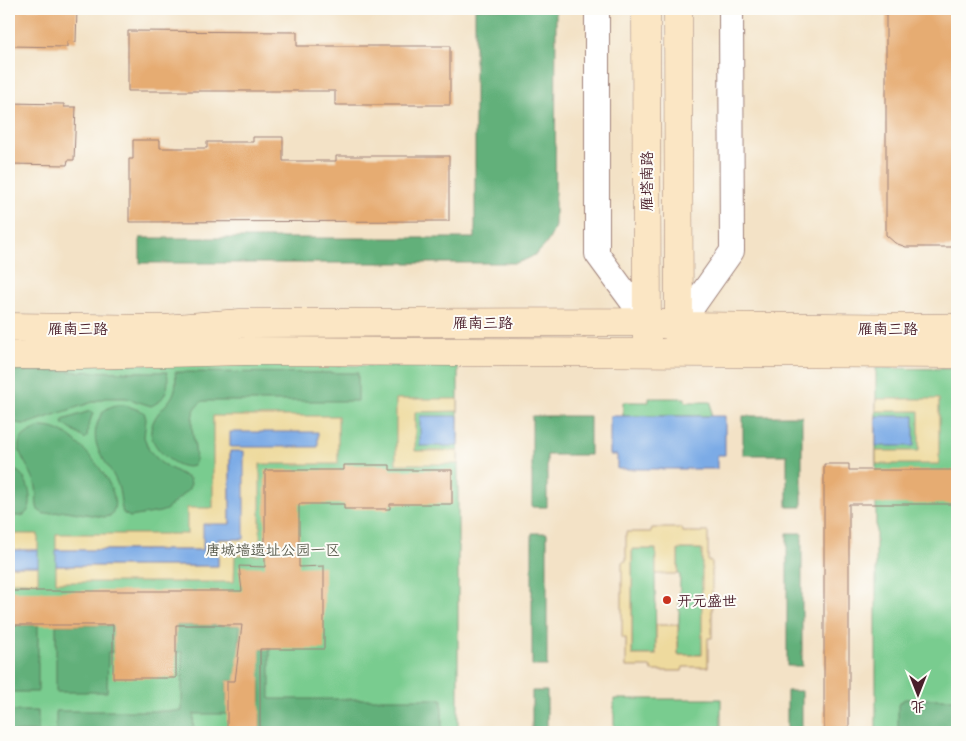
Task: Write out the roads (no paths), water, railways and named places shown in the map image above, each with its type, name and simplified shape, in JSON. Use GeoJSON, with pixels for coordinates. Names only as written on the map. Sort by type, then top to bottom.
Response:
{"type":"FeatureCollection","features":[{"type":"Feature","properties":{"kind":"street"},"geometry":{"type":"LineString","coordinates":[[598,9],[597,254],[647,322]]}},
{"type":"Feature","properties":{"kind":"street","name":"雁塔南路"},"geometry":{"type":"LineString","coordinates":[[646,9],[647,353]]}},
{"type":"Feature","properties":{"kind":"street"},"geometry":{"type":"LineString","coordinates":[[678,9],[679,353]]}},
{"type":"Feature","properties":{"kind":"street"},"geometry":{"type":"LineString","coordinates":[[679,326],[732,250],[731,9]]}},
{"type":"Feature","properties":{"kind":"street","name":"雁南三路"},"geometry":{"type":"LineString","coordinates":[[9,327],[164,329],[240,323],[647,322],[679,326],[957,328]]}},
{"type":"Feature","properties":{"kind":"street","name":"雁南三路"},"geometry":{"type":"LineString","coordinates":[[9,355],[247,351],[957,354]]}},
{"type":"Feature","properties":{"kind":"water"},"geometry":{"type":"Polygon","coordinates":[[[420,416],[458,416],[458,446],[420,446],[420,416]]]}},
{"type":"Feature","properties":{"kind":"water"},"geometry":{"type":"Polygon","coordinates":[[[610,416],[725,416],[725,455],[717,455],[717,469],[617,469],[617,455],[610,455],[610,416]]]}},
{"type":"Feature","properties":{"kind":"water"},"geometry":{"type":"Polygon","coordinates":[[[876,416],[914,416],[914,446],[876,446],[876,416]]]}},
{"type":"Feature","properties":{"kind":"water"},"geometry":{"type":"Polygon","coordinates":[[[230,432],[318,432],[318,447],[230,447],[230,432]]]}},
{"type":"Feature","properties":{"kind":"water"},"geometry":{"type":"Polygon","coordinates":[[[230,451],[244,451],[244,539],[218,539],[218,566],[56,566],[56,550],[203,550],[203,524],[230,524],[230,451]]]}},
{"type":"Feature","properties":{"kind":"water"},"geometry":{"type":"Polygon","coordinates":[[[9,550],[38,550],[38,566],[9,566],[9,550]]]}},
{"type":"Feature","properties":{"kind":"place","name":"开元盛世"},"geometry":{"type":"Point","coordinates":[667,600]}},
{"type":"Feature","properties":{"kind":"park label","name":"唐城墙遗址公园一区"},"geometry":{"type":"Point","coordinates":[273,549]}}]}
